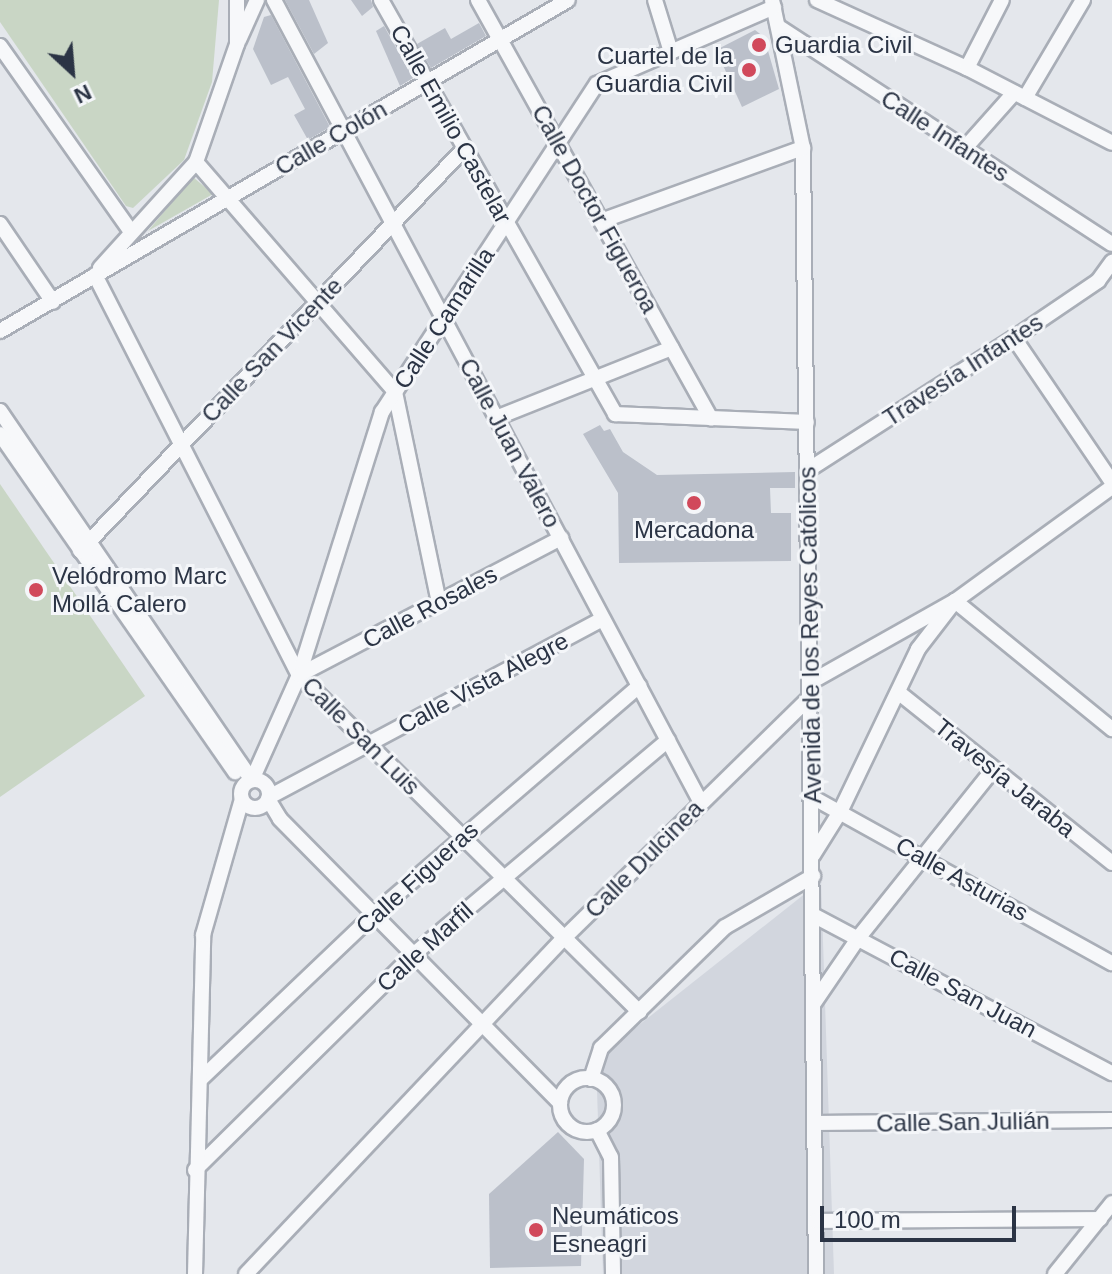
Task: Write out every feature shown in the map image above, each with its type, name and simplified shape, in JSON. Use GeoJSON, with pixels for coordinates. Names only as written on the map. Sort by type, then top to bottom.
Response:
{"type":"FeatureCollection","features":[{"type":"Feature","properties":{"kind":"street"},"geometry":{"type":"LineString","coordinates":[[237,0],[237,44]]}},
{"type":"Feature","properties":{"kind":"street"},"geometry":{"type":"LineString","coordinates":[[257,0],[237,44],[196,162],[230,196],[395,392],[439,602]]}},
{"type":"Feature","properties":{"kind":"street","name":"Calle Juan Valero"},"geometry":{"type":"LineString","coordinates":[[274,0],[700,801]]}},
{"type":"Feature","properties":{"kind":"street","name":"Calle Emilio Castelar"},"geometry":{"type":"LineString","coordinates":[[381,0],[615,414],[807,422]]}},
{"type":"Feature","properties":{"kind":"street","name":"Calle Doctor Figueroa"},"geometry":{"type":"LineString","coordinates":[[478,0],[711,418]]}},
{"type":"Feature","properties":{"kind":"street"},"geometry":{"type":"LineString","coordinates":[[655,0],[671,52]]}},
{"type":"Feature","properties":{"kind":"street"},"geometry":{"type":"LineString","coordinates":[[817,0],[967,68],[1112,143]]}},
{"type":"Feature","properties":{"kind":"street"},"geometry":{"type":"LineString","coordinates":[[967,68],[1002,0]]}},
{"type":"Feature","properties":{"kind":"street"},"geometry":{"type":"LineString","coordinates":[[965,148],[1019,96],[1083,0]]}},
{"type":"Feature","properties":{"kind":"street","name":"Calle Colón"},"geometry":{"type":"LineString","coordinates":[[0,331],[561,2]]}},
{"type":"Feature","properties":{"kind":"street","name":"Calle Camarilla"},"geometry":{"type":"LineString","coordinates":[[195,1274],[195,1170],[202,1078],[203,935],[246,788],[268,752],[299,675],[382,412],[597,84],[773,3]]}},
{"type":"Feature","properties":{"kind":"street","name":"Avenida de los Reyes Católicos"},"geometry":{"type":"LineString","coordinates":[[773,3],[803,148],[816,1274]]}},
{"type":"Feature","properties":{"kind":"street","name":"Calle Infantes"},"geometry":{"type":"LineString","coordinates":[[779,27],[1112,244]]}},
{"type":"Feature","properties":{"kind":"street"},"geometry":{"type":"LineString","coordinates":[[0,46],[6,67],[130,230]]}},
{"type":"Feature","properties":{"kind":"street","name":"Calle San Vicente"},"geometry":{"type":"LineString","coordinates":[[84,546],[465,148]]}},
{"type":"Feature","properties":{"kind":"street"},"geometry":{"type":"LineString","coordinates":[[601,221],[803,148]]}},
{"type":"Feature","properties":{"kind":"street","name":"Calle Colón"},"geometry":{"type":"LineString","coordinates":[[95,275],[130,230],[196,162]]}},
{"type":"Feature","properties":{"kind":"street"},"geometry":{"type":"LineString","coordinates":[[0,224],[53,302]]}},
{"type":"Feature","properties":{"kind":"street","name":"Travesía Infantes"},"geometry":{"type":"LineString","coordinates":[[808,470],[1098,281],[1112,262]]}},
{"type":"Feature","properties":{"kind":"street","name":"Calle San Luis"},"geometry":{"type":"LineString","coordinates":[[95,275],[299,675],[640,1012]]}},
{"type":"Feature","properties":{"kind":"street"},"geometry":{"type":"LineString","coordinates":[[812,856],[840,812],[918,649],[955,601],[1112,484],[1014,338]]}},
{"type":"Feature","properties":{"kind":"street"},"geometry":{"type":"LineString","coordinates":[[496,418],[672,348]]}},
{"type":"Feature","properties":{"kind":"street"},"geometry":{"type":"LineString","coordinates":[[0,411],[84,546],[246,788],[266,798],[280,819],[560,1103],[571,1127],[597,1130],[610,1119],[614,1102],[606,1087],[591,1079],[567,1087],[560,1103]]}},
{"type":"Feature","properties":{"kind":"street"},"geometry":{"type":"LineString","coordinates":[[0,434],[84,546]]}},
{"type":"Feature","properties":{"kind":"street","name":"Calle Rosales"},"geometry":{"type":"LineString","coordinates":[[299,675],[561,538]]}},
{"type":"Feature","properties":{"kind":"street"},"geometry":{"type":"LineString","coordinates":[[955,601],[1112,729]]}},
{"type":"Feature","properties":{"kind":"street","name":"Calle Dulcinea"},"geometry":{"type":"LineString","coordinates":[[246,1274],[563,939],[810,689],[955,601]]}},
{"type":"Feature","properties":{"kind":"street","name":"Calle Vista Alegre"},"geometry":{"type":"LineString","coordinates":[[234,830],[266,798],[603,619]]}},
{"type":"Feature","properties":{"kind":"street","name":"Calle Figueras"},"geometry":{"type":"LineString","coordinates":[[202,1078],[374,914],[639,686]]}},
{"type":"Feature","properties":{"kind":"street","name":"Travesía Jaraba"},"geometry":{"type":"LineString","coordinates":[[898,692],[1112,863]]}},
{"type":"Feature","properties":{"kind":"street","name":"Calle Marfil"},"geometry":{"type":"LineString","coordinates":[[195,1170],[414,954],[668,740]]}},
{"type":"Feature","properties":{"kind":"street","name":"Calle Camarilla"},"geometry":{"type":"LineString","coordinates":[[266,798],[268,752]]}},
{"type":"Feature","properties":{"kind":"street"},"geometry":{"type":"LineString","coordinates":[[814,1004],[859,937],[993,770]]}},
{"type":"Feature","properties":{"kind":"street"},"geometry":{"type":"LineString","coordinates":[[246,788],[266,798]]}},
{"type":"Feature","properties":{"kind":"street","name":"Calle Asturias"},"geometry":{"type":"LineString","coordinates":[[812,797],[1112,963]]}},
{"type":"Feature","properties":{"kind":"street"},"geometry":{"type":"LineString","coordinates":[[591,1079],[601,1048],[725,927],[813,876]]}},
{"type":"Feature","properties":{"kind":"street","name":"Calle San Juan"},"geometry":{"type":"LineString","coordinates":[[813,915],[1112,1073]]}},
{"type":"Feature","properties":{"kind":"street","name":"Calle San Julián"},"geometry":{"type":"LineString","coordinates":[[814,1123],[1112,1120]]}},
{"type":"Feature","properties":{"kind":"street"},"geometry":{"type":"LineString","coordinates":[[597,1130],[611,1157],[613,1274]]}},
{"type":"Feature","properties":{"kind":"street"},"geometry":{"type":"LineString","coordinates":[[1055,1274],[1112,1203]]}},
{"type":"Feature","properties":{"kind":"street"},"geometry":{"type":"LineString","coordinates":[[815,1221],[1100,1219]]}},
{"type":"Feature","properties":{"kind":"shaded area"},"geometry":{"type":"Polygon","coordinates":[[[821,881],[834,1274],[603,1274],[596,1059],[821,881]]]}},
{"type":"Feature","properties":{"kind":"green space"},"geometry":{"type":"Polygon","coordinates":[[[0,0],[219,0],[212,82],[184,160],[133,208],[126,206],[0,22],[0,0]]]}},
{"type":"Feature","properties":{"kind":"green space"},"geometry":{"type":"Polygon","coordinates":[[[193,177],[213,194],[148,231],[193,177]]]}},
{"type":"Feature","properties":{"kind":"green space","name":"Velódromo Marc Mollá Calero"},"geometry":{"type":"Polygon","coordinates":[[[0,484],[145,696],[0,797],[0,484]]]}},
{"type":"Feature","properties":{"kind":"building"},"geometry":{"type":"Polygon","coordinates":[[[285,0],[309,0],[328,43],[314,54],[285,0]]]}},
{"type":"Feature","properties":{"kind":"building"},"geometry":{"type":"Polygon","coordinates":[[[351,0],[371,0],[373,7],[362,16],[351,0]]]}},
{"type":"Feature","properties":{"kind":"building"},"geometry":{"type":"Polygon","coordinates":[[[271,15],[330,127],[308,140],[294,115],[305,109],[288,77],[271,85],[253,49],[264,17],[271,15]]]}},
{"type":"Feature","properties":{"kind":"building"},"geometry":{"type":"Polygon","coordinates":[[[479,23],[486,36],[431,68],[417,44],[445,28],[451,39],[479,23]]]}},
{"type":"Feature","properties":{"kind":"building"},"geometry":{"type":"Polygon","coordinates":[[[384,26],[413,78],[400,86],[376,31],[384,26]]]}},
{"type":"Feature","properties":{"kind":"building","name":"Cuartel de la Guardia Civil"},"geometry":{"type":"Polygon","coordinates":[[[755,30],[764,37],[779,89],[742,107],[716,50],[755,30]]]}},
{"type":"Feature","properties":{"kind":"building","name":"Mercadona"},"geometry":{"type":"Polygon","coordinates":[[[600,425],[604,431],[610,429],[623,452],[657,475],[795,472],[795,488],[770,488],[771,513],[791,513],[791,561],[619,563],[618,493],[583,434],[600,425]]]}},
{"type":"Feature","properties":{"kind":"building","name":"Neumáticos Esneagri"},"geometry":{"type":"Polygon","coordinates":[[[558,1132],[584,1159],[581,1266],[490,1268],[489,1194],[558,1132]]]}},
{"type":"Feature","properties":{"kind":"place","name":"Guardia Civil"},"geometry":{"type":"Point","coordinates":[759,45]}},
{"type":"Feature","properties":{"kind":"place","name":"Cuartel de la Guardia Civil"},"geometry":{"type":"Point","coordinates":[749,70]}},
{"type":"Feature","properties":{"kind":"place","name":"Mercadona"},"geometry":{"type":"Point","coordinates":[694,503]}},
{"type":"Feature","properties":{"kind":"place","name":"Velódromo Marc Mollá Calero"},"geometry":{"type":"Point","coordinates":[36,590]}},
{"type":"Feature","properties":{"kind":"place","name":"Neumáticos Esneagri"},"geometry":{"type":"Point","coordinates":[536,1230]}}]}
